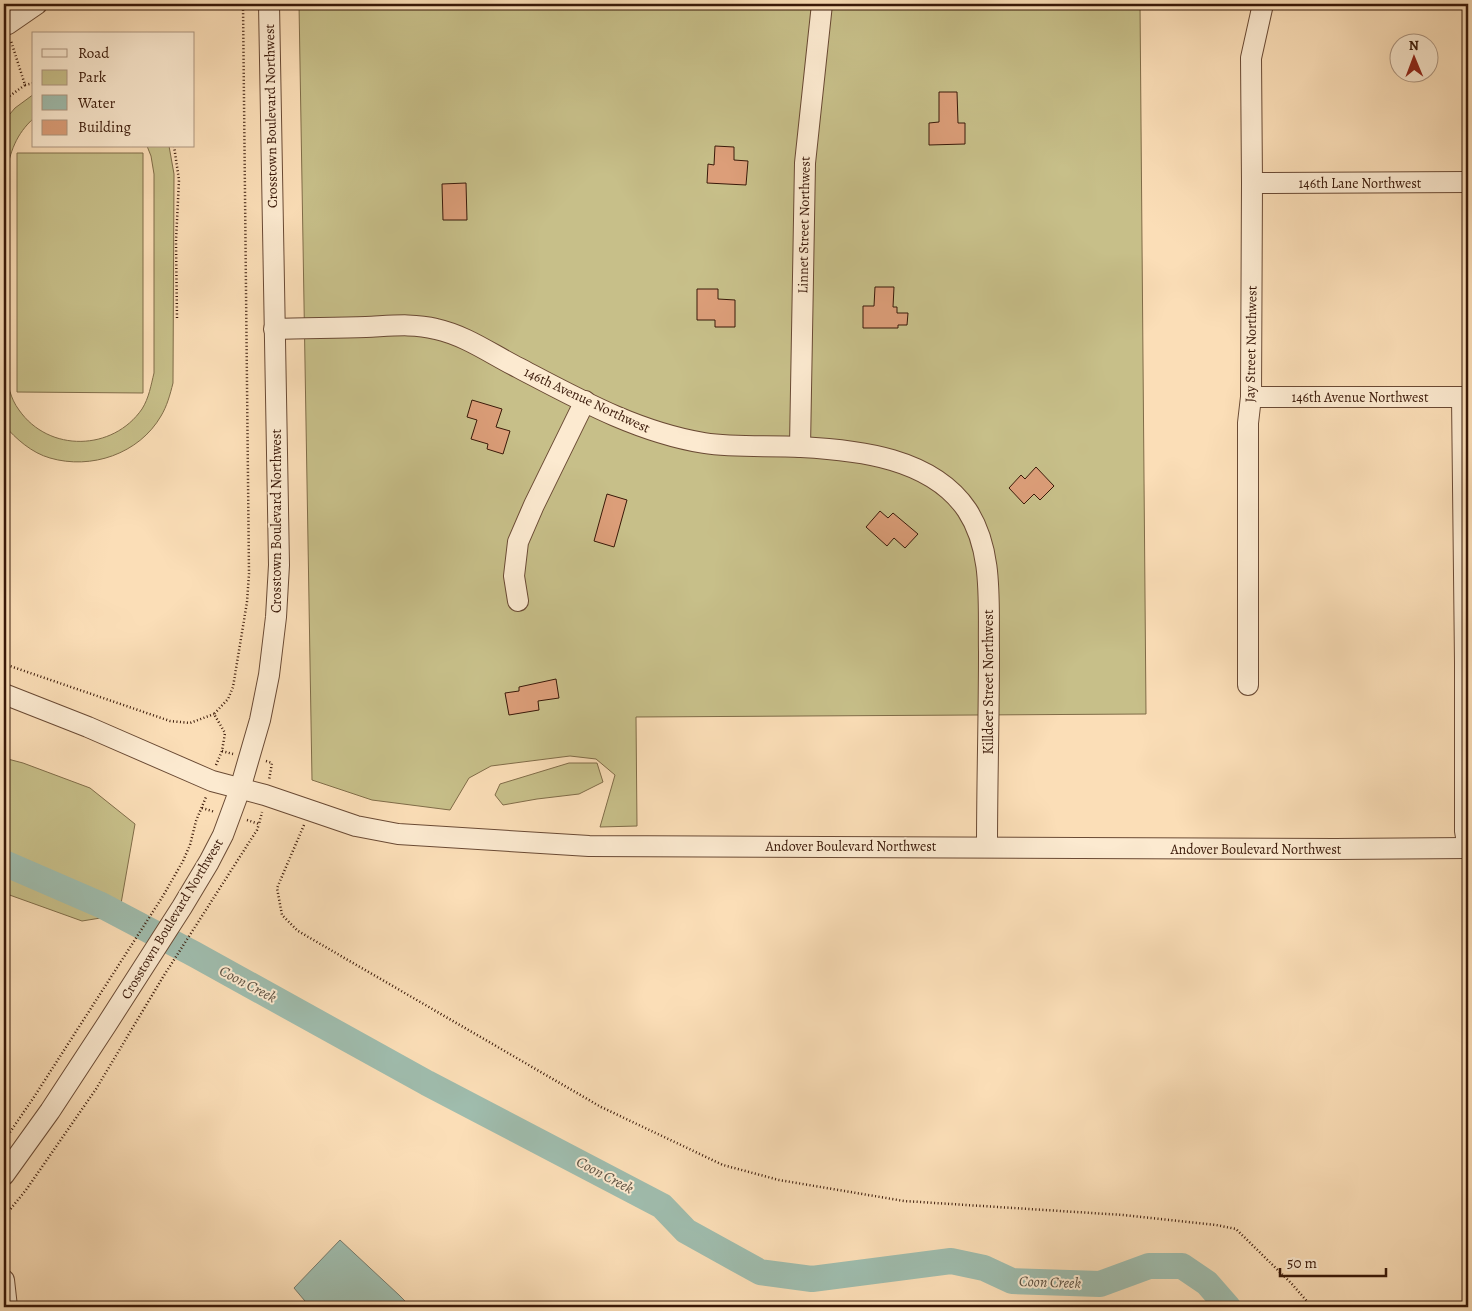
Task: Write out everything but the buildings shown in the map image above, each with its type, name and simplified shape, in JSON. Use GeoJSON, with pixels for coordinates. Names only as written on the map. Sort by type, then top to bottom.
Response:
{"type":"FeatureCollection","features":[{"type":"Feature","properties":{"kind":"street"},"geometry":{"type":"LineString","coordinates":[[6,30],[8,24],[37,4]]}},
{"type":"Feature","properties":{"kind":"street","name":"Crosstown Boulevard Northwest"},"geometry":{"type":"LineString","coordinates":[[4,1175],[50,1111],[146,964],[209,862],[223,835],[240,789],[262,711],[269,675],[276,617],[279,566],[269,4]]}},
{"type":"Feature","properties":{"kind":"street","name":"Linnet Street Northwest"},"geometry":{"type":"LineString","coordinates":[[800,447],[805,163],[822,4]]}},
{"type":"Feature","properties":{"kind":"street","name":"Jay Street Northwest"},"geometry":{"type":"LineString","coordinates":[[1248,685],[1248,423],[1251,397],[1251,58],[1263,4]]}},
{"type":"Feature","properties":{"kind":"street","name":"146th Lane Northwest"},"geometry":{"type":"LineString","coordinates":[[1252,183],[1468,182]]}},
{"type":"Feature","properties":{"kind":"street","name":"146th Avenue Northwest"},"geometry":{"type":"LineString","coordinates":[[274,330],[410,325],[437,329],[474,342],[516,367],[585,402],[650,430],[673,437],[716,444],[800,447],[880,457],[907,464],[926,473],[949,490],[966,508],[973,520]]}},
{"type":"Feature","properties":{"kind":"street","name":"146th Avenue Northwest"},"geometry":{"type":"LineString","coordinates":[[1251,397],[1465,397]]}},
{"type":"Feature","properties":{"kind":"street"},"geometry":{"type":"LineString","coordinates":[[1465,397],[1467,663],[1465,824],[1468,848]]}},
{"type":"Feature","properties":{"kind":"street"},"geometry":{"type":"LineString","coordinates":[[518,600],[514,576],[518,542],[585,402]]}},
{"type":"Feature","properties":{"kind":"street","name":"Killdeer Street Northwest"},"geometry":{"type":"LineString","coordinates":[[973,520],[982,542],[988,580],[987,847]]}},
{"type":"Feature","properties":{"kind":"street","name":"Andover Boulevard Northwest"},"geometry":{"type":"LineString","coordinates":[[4,694],[88,727],[212,781],[356,826],[398,834],[589,846],[1334,850],[1468,848]]}},
{"type":"Feature","properties":{"kind":"street"},"geometry":{"type":"LineString","coordinates":[[4,1280],[8,1307]]}},
{"type":"Feature","properties":{"kind":"path"},"geometry":{"type":"LineString","coordinates":[[4,664],[170,721],[190,723],[214,714],[228,699],[233,687],[247,602],[248,574],[243,4]]}},
{"type":"Feature","properties":{"kind":"path"},"geometry":{"type":"LineString","coordinates":[[6,30],[25,85]]}},
{"type":"Feature","properties":{"kind":"path"},"geometry":{"type":"LineString","coordinates":[[4,100],[25,85],[32,83]]}},
{"type":"Feature","properties":{"kind":"path"},"geometry":{"type":"LineString","coordinates":[[174,148],[179,180],[177,318]]}},
{"type":"Feature","properties":{"kind":"path"},"geometry":{"type":"LineString","coordinates":[[214,714],[217,722]]}},
{"type":"Feature","properties":{"kind":"path"},"geometry":{"type":"LineString","coordinates":[[4,1141],[183,862],[202,808]]}},
{"type":"Feature","properties":{"kind":"path"},"geometry":{"type":"LineString","coordinates":[[310,811],[277,888],[282,915],[298,931],[601,1107],[723,1165],[779,1180],[904,1201],[1123,1215],[1216,1225],[1236,1229],[1291,1283],[1312,1307]]}},
{"type":"Feature","properties":{"kind":"path"},"geometry":{"type":"LineString","coordinates":[[4,1217],[26,1190],[90,1097],[200,918],[216,897],[259,824]]}},
{"type":"Feature","properties":{"kind":"green space"},"geometry":{"type":"Polygon","coordinates":[[[299,4],[1140,4],[1146,714],[636,717],[637,826],[600,827],[615,775],[596,759],[570,756],[491,766],[469,778],[450,810],[372,800],[312,780],[299,4]]]}},
{"type":"Feature","properties":{"kind":"green space"},"geometry":{"type":"Polygon","coordinates":[[[32,95],[32,120],[18,137],[6,175],[6,371],[13,401],[19,410],[32,424],[47,434],[63,440],[81,441],[98,439],[115,433],[130,423],[142,409],[150,391],[154,373],[154,174],[148,148],[169,148],[174,174],[173,383],[167,404],[152,429],[127,449],[113,456],[82,462],[50,458],[37,453],[25,445],[4,425],[4,121],[15,108],[32,95]]]}},
{"type":"Feature","properties":{"kind":"green space"},"geometry":{"type":"Polygon","coordinates":[[[17,153],[143,153],[143,393],[17,392],[17,153]]]}},
{"type":"Feature","properties":{"kind":"green space"},"geometry":{"type":"Polygon","coordinates":[[[4,758],[23,763],[90,788],[135,824],[119,915],[82,921],[4,893],[4,758]]]}},
{"type":"Feature","properties":{"kind":"green space"},"geometry":{"type":"Polygon","coordinates":[[[569,763],[597,763],[603,782],[579,794],[503,805],[495,795],[500,784],[569,763]]]}},
{"type":"Feature","properties":{"kind":"water"},"geometry":{"type":"Polygon","coordinates":[[[340,1240],[411,1307],[310,1307],[294,1288],[340,1240]]]}},
{"type":"Feature","properties":{"kind":"waterway","name":"Coon Creek"},"geometry":{"type":"LineString","coordinates":[[4,863],[101,905],[194,954],[427,1083],[662,1206],[686,1231],[760,1272],[812,1279],[951,1261],[984,1268],[1012,1281],[1100,1284],[1149,1266],[1182,1266],[1207,1283],[1228,1307]]}}]}
